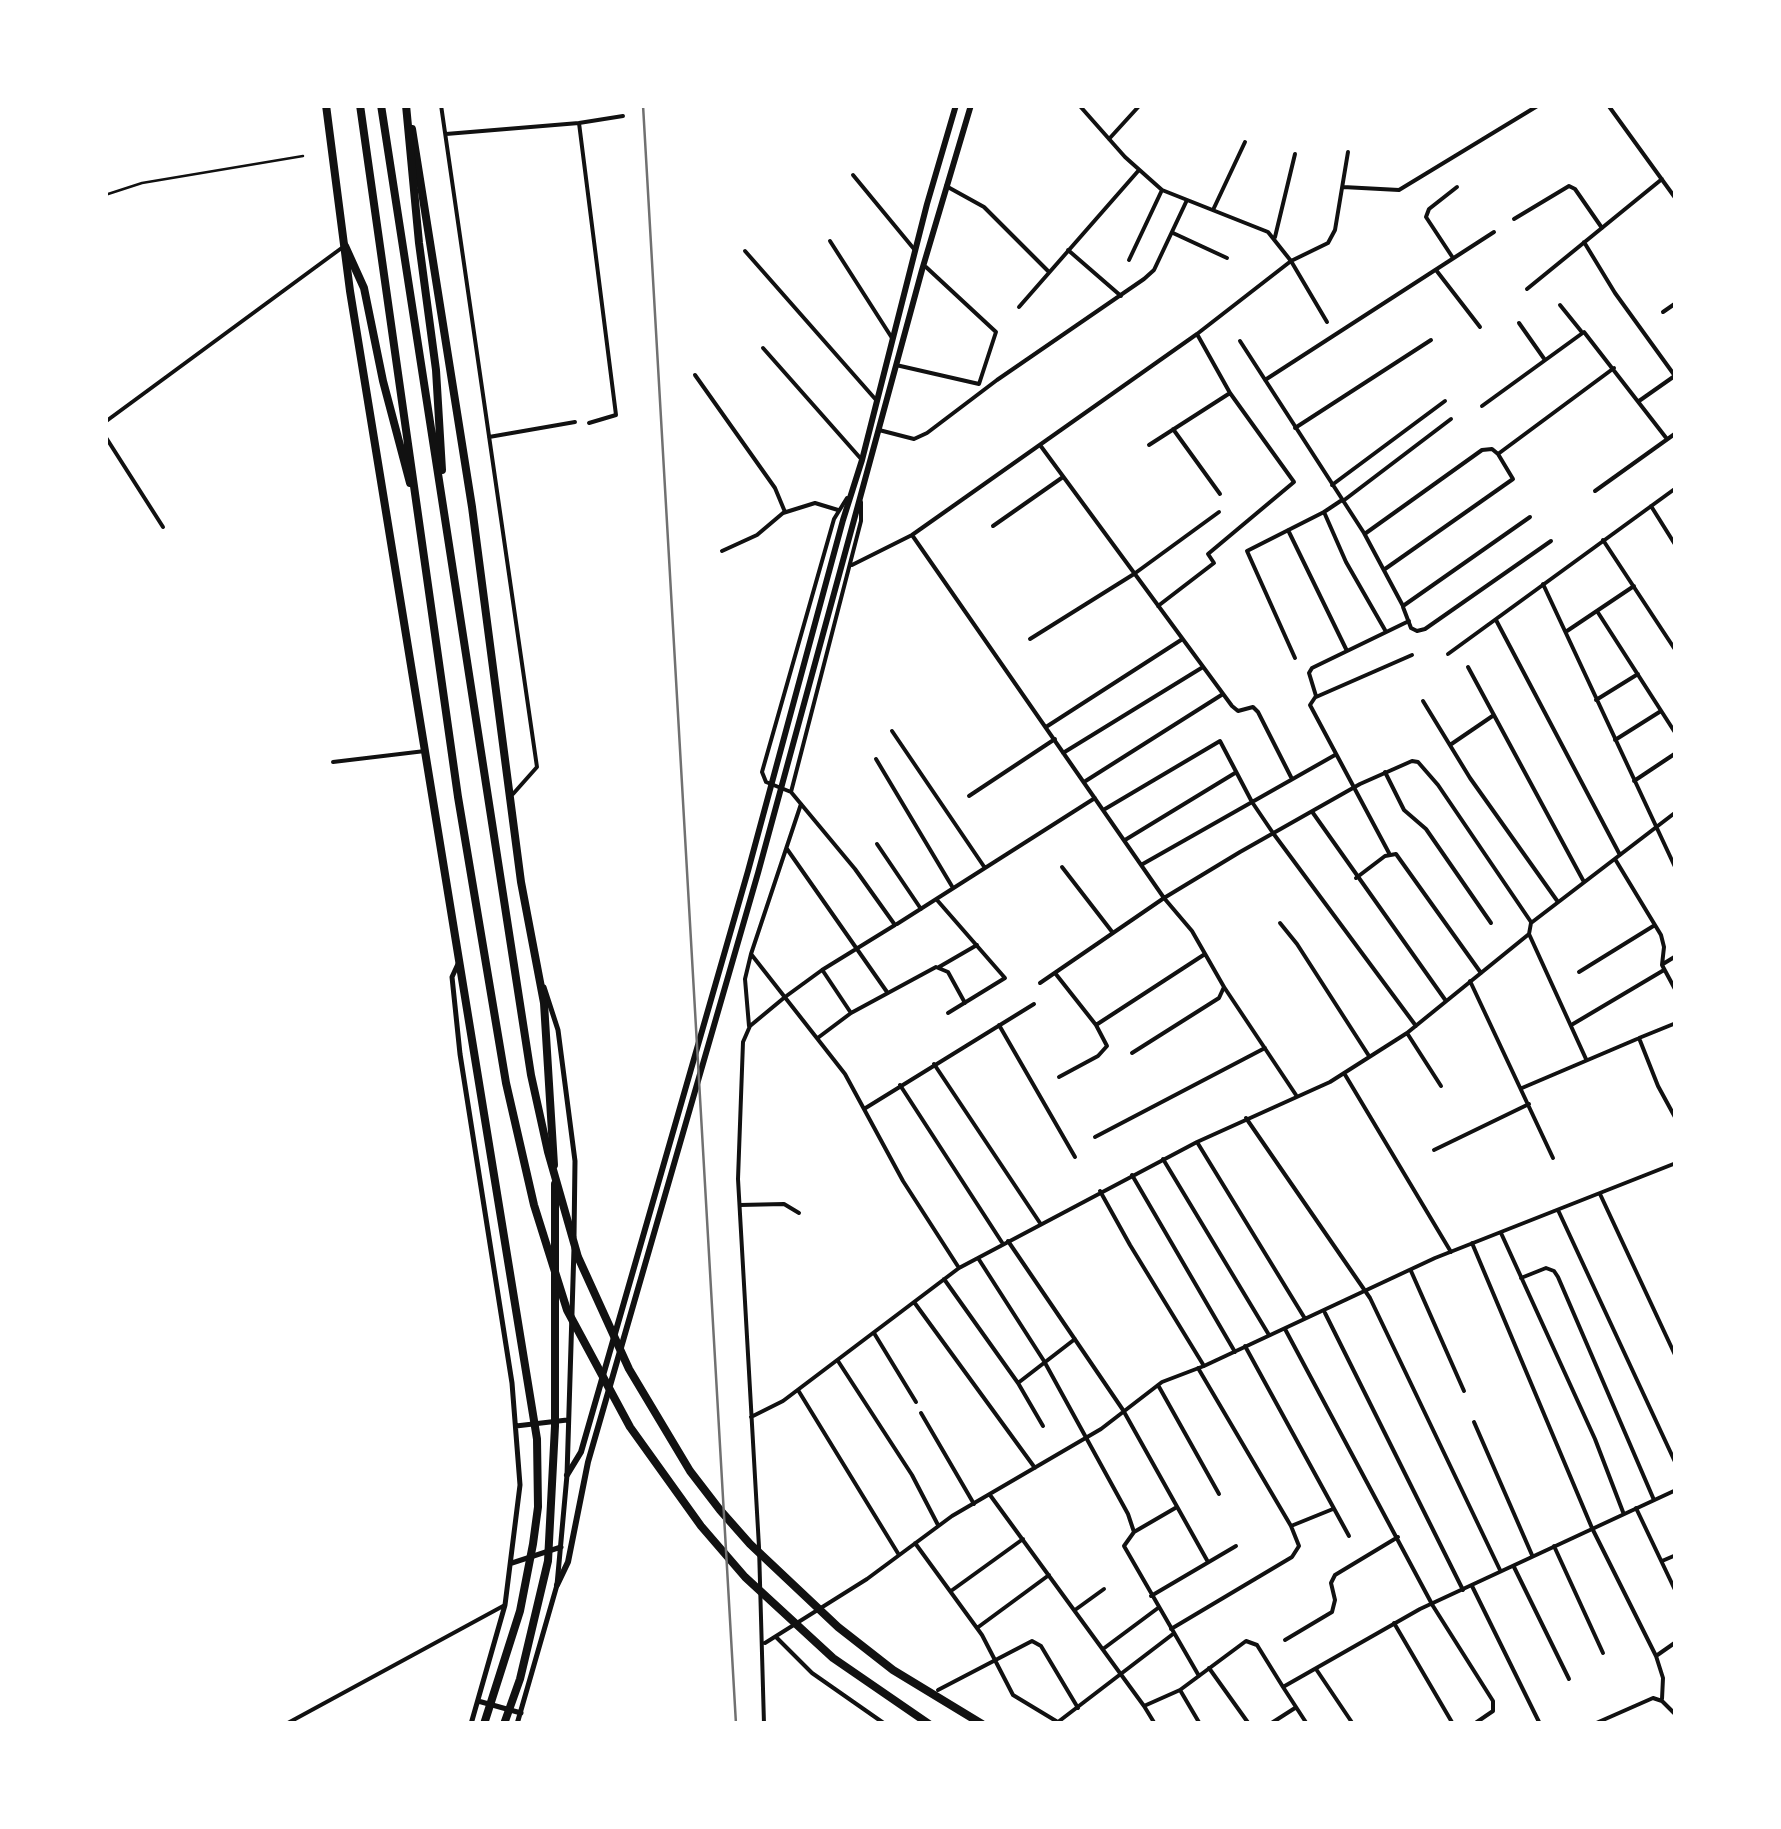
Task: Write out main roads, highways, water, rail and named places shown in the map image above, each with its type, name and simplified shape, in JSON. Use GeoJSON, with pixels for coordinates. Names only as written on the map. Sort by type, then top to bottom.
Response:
{"type":"FeatureCollection","features":[{"type":"Feature","properties":{"kind":"highway"},"geometry":{"type":"LineString","coordinates":[[326,105],[345,246],[537,1439],[538,1507],[522,1597],[484,1724]]}},
{"type":"Feature","properties":{"kind":"highway"},"geometry":{"type":"LineString","coordinates":[[360,105],[458,796],[506,1083],[534,1204],[568,1310],[630,1427],[701,1526],[756,1589],[833,1658],[929,1724]]}},
{"type":"Feature","properties":{"kind":"highway"},"geometry":{"type":"LineString","coordinates":[[381,105],[531,1075],[552,1166],[589,1286],[629,1369],[690,1471],[750,1544],[838,1628],[893,1670],[982,1724]]}},
{"type":"Feature","properties":{"kind":"highway"},"geometry":{"type":"LineString","coordinates":[[407,105],[436,370],[445,514]]}},
{"type":"Feature","properties":{"kind":"highway"},"geometry":{"type":"LineString","coordinates":[[407,105],[472,507],[510,797],[544,1003],[552,1108],[557,1253],[548,1561],[520,1679],[504,1724]]}},
{"type":"Feature","properties":{"kind":"highway"},"geometry":{"type":"LineString","coordinates":[[345,246],[364,288],[383,381],[419,516]]}},
{"type":"Feature","properties":{"kind":"main road"},"geometry":{"type":"LineString","coordinates":[[558,1585],[568,1562],[580,1497],[758,873],[852,492],[956,105]]}},
{"type":"Feature","properties":{"kind":"main road"},"geometry":{"type":"LineString","coordinates":[[568,1475],[581,1452],[845,532],[862,496],[923,265],[971,105]]}},
{"type":"Feature","properties":{"kind":"railway"},"geometry":{"type":"LineString","coordinates":[[643,105],[736,1724]]}}]}
